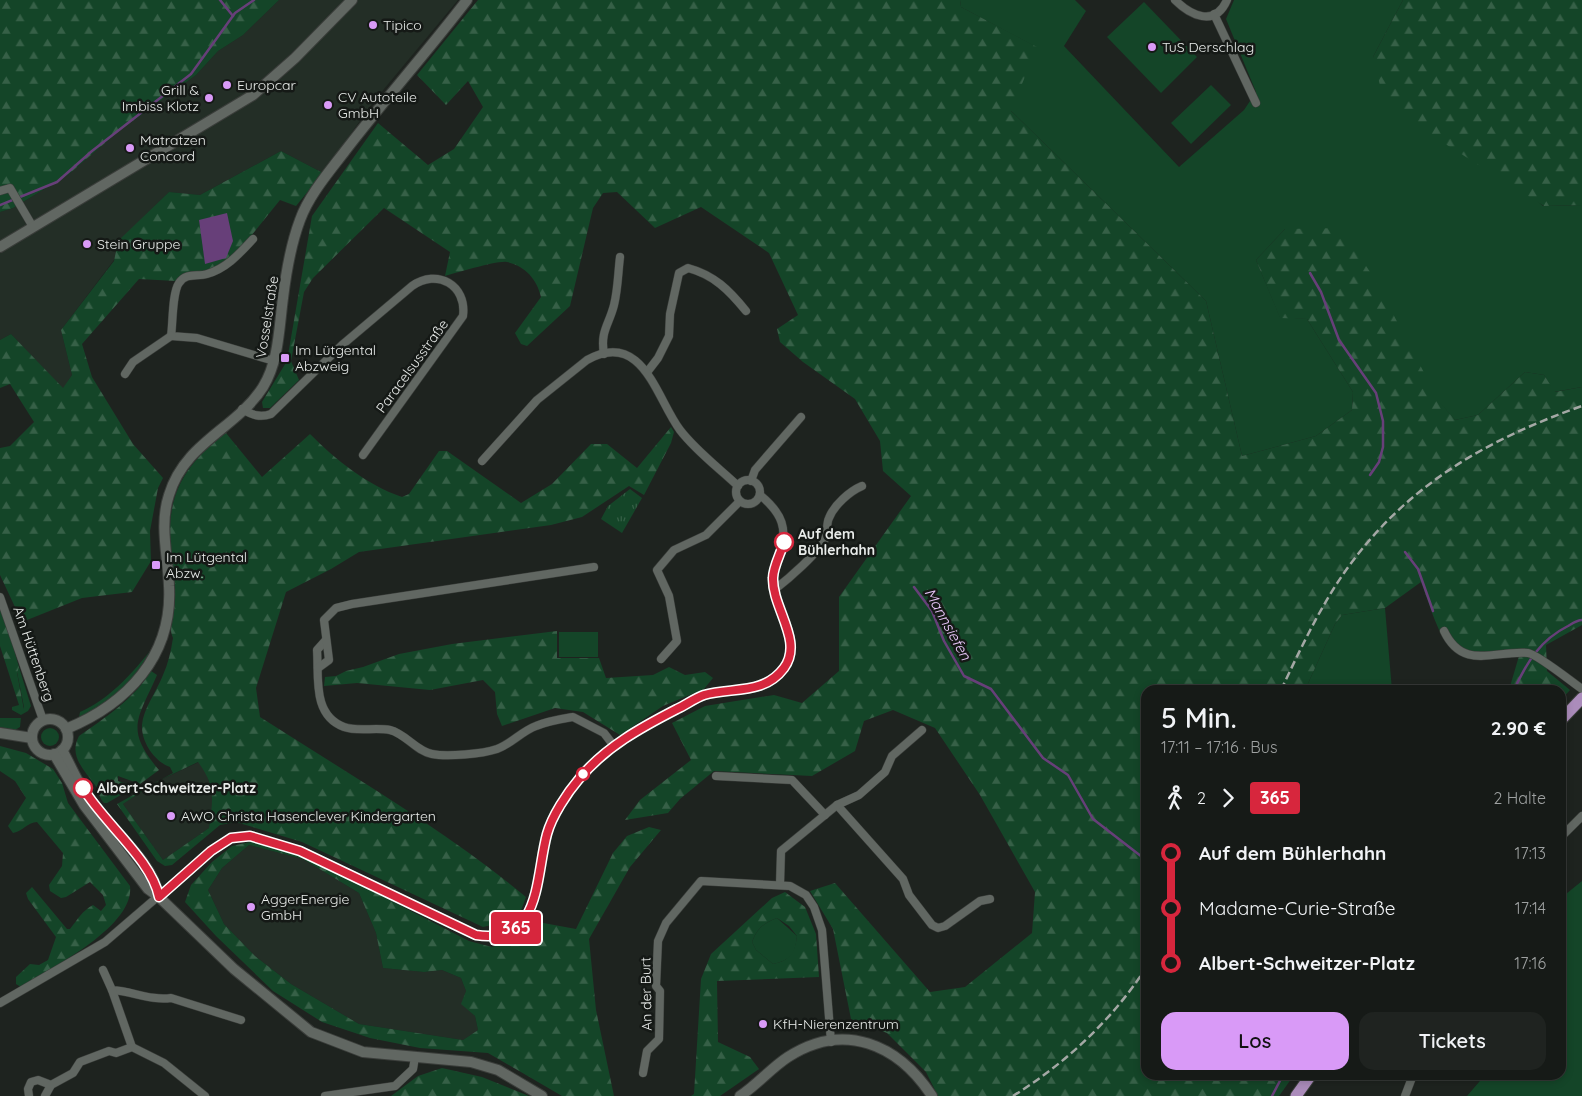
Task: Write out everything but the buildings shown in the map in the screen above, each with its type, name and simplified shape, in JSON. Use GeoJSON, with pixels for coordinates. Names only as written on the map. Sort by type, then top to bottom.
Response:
{"type":"FeatureCollection","features":[{"type":"Feature","properties":{"kind":"main road"},"geometry":{"type":"LineString","coordinates":[[1566,715],[1582,698]]}},
{"type":"Feature","properties":{"kind":"main road"},"geometry":{"type":"LineString","coordinates":[[1296,1096],[1308,1080]]}},
{"type":"Feature","properties":{"kind":"street"},"geometry":{"type":"LineString","coordinates":[[0,246],[253,95],[295,58],[352,0]]}},
{"type":"Feature","properties":{"kind":"street","name":"Vosselstraße"},"geometry":{"type":"LineString","coordinates":[[66,729],[113,705],[137,682],[154,656],[164,632],[168,608],[169,587],[164,531],[168,496],[175,479],[192,453],[242,409],[262,388],[274,362],[284,291],[295,235],[304,210],[360,132],[467,0]]}},
{"type":"Feature","properties":{"kind":"street"},"geometry":{"type":"LineString","coordinates":[[1175,0],[1194,16],[1214,14],[1222,8],[1226,0]]}},
{"type":"Feature","properties":{"kind":"street"},"geometry":{"type":"LineString","coordinates":[[1214,14],[1256,102]]}},
{"type":"Feature","properties":{"kind":"street"},"geometry":{"type":"LineString","coordinates":[[1235,78],[1238,67]]}},
{"type":"Feature","properties":{"kind":"street"},"geometry":{"type":"LineString","coordinates":[[0,191],[10,188],[33,227]]}},
{"type":"Feature","properties":{"kind":"street"},"geometry":{"type":"LineString","coordinates":[[171,336],[176,290],[180,281],[192,274],[205,275],[227,266],[253,239]]}},
{"type":"Feature","properties":{"kind":"street"},"geometry":{"type":"LineString","coordinates":[[604,354],[602,341],[604,330],[614,306],[620,257]]}},
{"type":"Feature","properties":{"kind":"street"},"geometry":{"type":"LineString","coordinates":[[648,371],[658,358],[669,336],[670,314],[679,273],[688,268],[706,273],[729,290],[746,311]]}},
{"type":"Feature","properties":{"kind":"street","name":"Paracelsusstraße"},"geometry":{"type":"LineString","coordinates":[[242,409],[257,416],[271,414],[342,345],[412,286],[424,279],[443,279],[450,283],[461,295],[463,316],[363,455]]}},
{"type":"Feature","properties":{"kind":"street"},"geometry":{"type":"LineString","coordinates":[[125,374],[133,362],[171,336],[197,338],[274,362]]}},
{"type":"Feature","properties":{"kind":"street"},"geometry":{"type":"LineString","coordinates":[[482,461],[537,400],[587,360],[604,354],[627,356],[648,371],[682,432],[738,486]]}},
{"type":"Feature","properties":{"kind":"street"},"geometry":{"type":"LineString","coordinates":[[751,481],[755,470],[801,417]]}},
{"type":"Feature","properties":{"kind":"street"},"geometry":{"type":"LineString","coordinates":[[0,1002],[105,942],[211,851],[231,838],[250,836],[300,851],[476,935],[491,938],[504,935],[517,928],[528,916],[536,892],[548,832],[571,789],[584,772],[614,746],[645,726],[703,695],[768,683],[784,668],[791,652],[790,639],[774,590],[773,576],[784,542],[783,528],[774,507],[760,495],[759,488],[751,481],[744,481],[738,486],[736,494],[740,501],[752,504],[760,495]]}},
{"type":"Feature","properties":{"kind":"street"},"geometry":{"type":"LineString","coordinates":[[774,590],[794,576],[826,538],[829,518],[833,511],[852,490],[862,486]]}},
{"type":"Feature","properties":{"kind":"street"},"geometry":{"type":"LineString","coordinates":[[661,659],[677,641],[669,596],[657,570],[674,550],[706,535],[740,501]]}},
{"type":"Feature","properties":{"kind":"street"},"geometry":{"type":"LineString","coordinates":[[594,567],[469,587],[394,596],[336,608],[329,612],[324,620],[329,660],[318,668],[318,692],[321,704],[331,718],[344,727],[356,729],[378,728],[398,732],[430,754],[442,755],[497,749],[534,726],[573,717],[604,733],[614,746]]}},
{"type":"Feature","properties":{"kind":"street","name":"Am Hüttenberg"},"geometry":{"type":"LineString","coordinates":[[0,597],[43,720]]}},
{"type":"Feature","properties":{"kind":"street"},"geometry":{"type":"LineString","coordinates":[[1444,631],[1449,642],[1460,652],[1471,656],[1529,653],[1582,689]]}},
{"type":"Feature","properties":{"kind":"street"},"geometry":{"type":"LineString","coordinates":[[43,720],[57,720],[66,729],[67,741],[58,752],[46,754],[38,750],[32,738],[35,727],[43,720]]}},
{"type":"Feature","properties":{"kind":"street"},"geometry":{"type":"LineString","coordinates":[[780,884],[781,851],[837,805],[859,795],[885,772],[892,756],[922,730]]}},
{"type":"Feature","properties":{"kind":"street"},"geometry":{"type":"LineString","coordinates":[[0,733],[32,738]]}},
{"type":"Feature","properties":{"kind":"street"},"geometry":{"type":"LineString","coordinates":[[58,752],[92,804],[114,826],[156,882],[159,897],[234,970],[312,1032],[363,1052],[471,1062],[498,1070],[542,1096]]}},
{"type":"Feature","properties":{"kind":"street"},"geometry":{"type":"LineString","coordinates":[[716,776],[792,780],[825,815]]}},
{"type":"Feature","properties":{"kind":"street"},"geometry":{"type":"LineString","coordinates":[[837,805],[903,880],[909,895],[932,925],[938,928],[945,926],[980,901],[990,899]]}},
{"type":"Feature","properties":{"kind":"street"},"geometry":{"type":"LineString","coordinates":[[1566,832],[1582,816]]}},
{"type":"Feature","properties":{"kind":"street","name":"An der Burt"},"geometry":{"type":"LineString","coordinates":[[643,1074],[647,1051],[659,1039],[660,991],[656,986],[658,941],[666,923],[701,881],[780,884],[790,886],[806,896],[814,907],[822,930],[831,1042]]}},
{"type":"Feature","properties":{"kind":"street"},"geometry":{"type":"LineString","coordinates":[[103,970],[132,1047],[164,1062],[205,1096]]}},
{"type":"Feature","properties":{"kind":"street"},"geometry":{"type":"LineString","coordinates":[[112,990],[125,990],[161,1000],[171,998],[240,1020]]}},
{"type":"Feature","properties":{"kind":"street"},"geometry":{"type":"LineString","coordinates":[[740,1096],[788,1058],[808,1047],[851,1040],[871,1043],[896,1056],[918,1075],[932,1096]]}},
{"type":"Feature","properties":{"kind":"street"},"geometry":{"type":"LineString","coordinates":[[45,1096],[51,1085],[73,1073],[80,1062],[108,1051],[116,1053],[132,1047]]}},
{"type":"Feature","properties":{"kind":"street"},"geometry":{"type":"LineString","coordinates":[[324,1096],[395,1086],[413,1069],[415,1057]]}},
{"type":"Feature","properties":{"kind":"street"},"geometry":{"type":"LineString","coordinates":[[29,1096],[28,1089],[31,1082],[38,1080],[51,1085]]}},
{"type":"Feature","properties":{"kind":"street"},"geometry":{"type":"LineString","coordinates":[[1405,1096],[1411,1080]]}},
{"type":"Feature","properties":{"kind":"shaded area"},"geometry":{"type":"Polygon","coordinates":[[[279,0],[458,0],[374,101],[323,173],[281,151],[200,195],[169,192],[119,241],[114,260],[61,330],[72,375],[63,389],[11,334],[0,340],[0,212],[13,208],[69,174],[119,131],[196,75],[218,51],[243,35],[279,0]]]}},
{"type":"Feature","properties":{"kind":"shaded area"},"geometry":{"type":"Polygon","coordinates":[[[227,213],[233,241],[226,258],[205,264],[199,220],[227,213]]]}},
{"type":"Feature","properties":{"kind":"shaded area","name":"AWO Christa Hasenclever Kindergarten"},"geometry":{"type":"Polygon","coordinates":[[[199,762],[206,773],[214,796],[209,828],[163,860],[123,804],[156,782],[199,762]]]}},
{"type":"Feature","properties":{"kind":"shaded area"},"geometry":{"type":"Polygon","coordinates":[[[249,845],[303,859],[359,893],[376,933],[383,968],[424,972],[442,970],[461,978],[466,991],[462,1004],[475,1016],[478,1030],[463,1040],[359,1024],[291,984],[255,956],[224,924],[208,890],[222,868],[249,845]]]}},
{"type":"Feature","properties":{"kind":"green space"},"geometry":{"type":"Polygon","coordinates":[[[0,0],[279,0],[243,35],[218,51],[196,75],[119,131],[69,174],[13,208],[0,212],[0,0]]]}},
{"type":"Feature","properties":{"kind":"green space"},"geometry":{"type":"Polygon","coordinates":[[[478,0],[960,0],[961,7],[1037,47],[1011,111],[1206,301],[1242,456],[1316,436],[1352,410],[1353,392],[1307,319],[1280,318],[1256,260],[1285,229],[1341,228],[1374,278],[1439,401],[1455,420],[1478,415],[1525,372],[1544,375],[1555,392],[1582,387],[1582,625],[1546,645],[1547,671],[1564,685],[1510,685],[1519,656],[1477,657],[1454,651],[1444,638],[1434,619],[1421,582],[1385,608],[1342,615],[1335,624],[1307,685],[1141,685],[1141,1080],[1290,1080],[1279,1096],[938,1096],[926,1072],[887,1033],[851,1019],[833,929],[810,891],[835,883],[930,992],[965,987],[1032,933],[1035,892],[980,795],[935,728],[893,710],[864,721],[855,751],[812,776],[714,771],[680,799],[668,813],[625,820],[640,800],[691,760],[672,723],[705,706],[774,695],[802,703],[839,671],[839,597],[911,496],[883,471],[880,441],[855,399],[803,362],[780,342],[777,329],[798,315],[769,253],[701,207],[655,228],[617,192],[603,193],[593,208],[570,306],[527,346],[521,344],[515,333],[541,297],[537,284],[525,270],[513,264],[502,262],[445,276],[450,252],[384,208],[313,278],[304,292],[291,361],[299,380],[270,408],[263,408],[262,402],[287,361],[312,216],[378,123],[428,165],[454,149],[483,107],[468,81],[446,105],[417,75],[478,0]]]}},
{"type":"Feature","properties":{"kind":"green space"},"geometry":{"type":"Polygon","coordinates":[[[960,0],[1075,0],[1086,11],[1064,46],[1179,167],[1244,110],[1256,92],[1226,19],[1234,0],[1403,0],[1373,57],[1543,206],[1582,205],[1582,387],[1554,392],[1544,375],[1525,372],[1478,415],[1455,420],[1285,229],[1256,260],[1280,317],[1307,319],[1353,392],[1352,410],[1316,436],[1242,456],[1206,301],[1010,110],[1036,47],[961,7],[960,0]]]}},
{"type":"Feature","properties":{"kind":"green space"},"geometry":{"type":"Polygon","coordinates":[[[1403,0],[1582,0],[1582,205],[1544,206],[1385,106],[1373,57],[1403,0]]]}},
{"type":"Feature","properties":{"kind":"green space","name":"TuS Derschlag"},"geometry":{"type":"Polygon","coordinates":[[[1144,2],[1197,57],[1161,93],[1107,37],[1144,2]]]}},
{"type":"Feature","properties":{"kind":"green space","name":"TuS Derschlag"},"geometry":{"type":"Polygon","coordinates":[[[1211,85],[1231,105],[1191,144],[1171,123],[1211,85]]]}},
{"type":"Feature","properties":{"kind":"green space"},"geometry":{"type":"Polygon","coordinates":[[[281,151],[323,173],[296,206],[280,200],[227,263],[204,271],[190,272],[176,281],[139,279],[82,344],[92,377],[133,444],[163,478],[158,488],[150,531],[151,561],[132,592],[82,598],[22,622],[0,575],[0,448],[10,446],[34,422],[10,384],[0,388],[0,340],[11,334],[63,388],[72,375],[61,330],[114,261],[118,241],[169,192],[200,195],[281,151]]]}},
{"type":"Feature","properties":{"kind":"green space"},"geometry":{"type":"Polygon","coordinates":[[[671,427],[674,432],[671,443],[644,495],[629,486],[582,517],[551,525],[359,552],[286,592],[256,688],[260,717],[430,825],[495,872],[526,897],[519,916],[509,921],[483,927],[302,842],[236,822],[220,825],[172,865],[165,866],[157,861],[117,804],[152,784],[123,804],[163,860],[209,828],[212,794],[204,771],[198,762],[161,779],[173,773],[170,767],[159,761],[150,751],[144,738],[142,725],[145,713],[166,666],[173,638],[171,622],[175,594],[170,522],[177,492],[191,466],[226,433],[262,477],[310,434],[330,453],[364,479],[402,497],[409,494],[439,451],[447,451],[521,503],[552,484],[591,444],[607,444],[637,468],[671,427]]]}},
{"type":"Feature","properties":{"kind":"green space"},"geometry":{"type":"Polygon","coordinates":[[[630,489],[642,498],[622,533],[601,519],[608,506],[630,489]]]}},
{"type":"Feature","properties":{"kind":"green space"},"geometry":{"type":"Polygon","coordinates":[[[0,602],[19,667],[17,673],[24,710],[12,710],[12,707],[19,705],[0,646],[0,602]]]}},
{"type":"Feature","properties":{"kind":"green space"},"geometry":{"type":"Polygon","coordinates":[[[1385,608],[1392,685],[1307,685],[1335,624],[1342,615],[1385,608]]]}},
{"type":"Feature","properties":{"kind":"green space"},"geometry":{"type":"Polygon","coordinates":[[[557,631],[557,658],[599,658],[606,678],[653,675],[669,667],[685,675],[705,672],[713,678],[704,689],[663,706],[620,735],[583,712],[555,708],[502,726],[497,714],[495,692],[483,680],[430,690],[357,683],[324,686],[325,677],[336,676],[399,654],[452,644],[557,631]]]}},
{"type":"Feature","properties":{"kind":"green space"},"geometry":{"type":"Polygon","coordinates":[[[559,632],[598,632],[598,657],[559,657],[559,632]]]}},
{"type":"Feature","properties":{"kind":"green space"},"geometry":{"type":"Polygon","coordinates":[[[150,651],[137,672],[111,699],[79,717],[80,712],[110,694],[150,651]]]}},
{"type":"Feature","properties":{"kind":"green space"},"geometry":{"type":"Polygon","coordinates":[[[19,667],[31,706],[28,711],[21,715],[12,710],[23,710],[24,707],[17,672],[19,667]]]}},
{"type":"Feature","properties":{"kind":"green space"},"geometry":{"type":"Polygon","coordinates":[[[151,671],[157,675],[140,714],[138,734],[148,756],[159,770],[140,784],[118,776],[118,781],[132,785],[133,788],[104,803],[95,785],[79,763],[75,750],[76,743],[79,736],[109,715],[136,691],[151,671]]]}},
{"type":"Feature","properties":{"kind":"green space"},"geometry":{"type":"Polygon","coordinates":[[[0,718],[21,718],[20,727],[15,730],[0,727],[0,718]]]}},
{"type":"Feature","properties":{"kind":"green space"},"geometry":{"type":"Polygon","coordinates":[[[50,728],[56,731],[59,737],[56,743],[50,746],[44,743],[41,737],[44,731],[50,728]]]}},
{"type":"Feature","properties":{"kind":"green space"},"geometry":{"type":"Polygon","coordinates":[[[0,746],[26,753],[53,769],[62,783],[68,803],[130,886],[128,901],[119,916],[106,931],[70,957],[21,987],[16,984],[16,977],[30,964],[39,965],[48,960],[56,937],[28,899],[26,893],[32,887],[67,929],[70,929],[89,907],[93,905],[101,911],[106,905],[103,895],[90,882],[66,897],[61,898],[50,891],[49,885],[62,866],[63,853],[37,822],[31,823],[13,833],[8,826],[26,798],[15,781],[0,771],[0,746]]]}},
{"type":"Feature","properties":{"kind":"green space"},"geometry":{"type":"Polygon","coordinates":[[[649,827],[661,830],[630,867],[589,939],[596,1010],[614,1096],[562,1096],[488,1053],[420,1048],[370,1038],[322,1022],[273,991],[216,936],[185,902],[191,885],[212,862],[232,846],[254,841],[308,858],[469,941],[492,947],[515,940],[538,922],[576,929],[613,853],[627,836],[649,827]],[[249,845],[222,868],[208,890],[224,924],[255,956],[291,984],[359,1024],[463,1040],[478,1030],[475,1016],[461,1004],[466,991],[461,978],[442,970],[424,972],[383,968],[376,933],[359,893],[303,859],[249,845]]]}},
{"type":"Feature","properties":{"kind":"green space"},"geometry":{"type":"Polygon","coordinates":[[[1582,881],[1582,1096],[1467,1096],[1481,1080],[1566,1080],[1566,894],[1582,881]]]}},
{"type":"Feature","properties":{"kind":"green space"},"geometry":{"type":"Polygon","coordinates":[[[785,892],[805,907],[816,934],[819,977],[717,981],[718,1042],[750,1057],[759,1069],[720,1096],[691,1096],[694,1094],[701,979],[711,954],[772,898],[785,892]],[[777,918],[768,922],[754,937],[752,942],[756,950],[773,964],[788,958],[795,947],[797,936],[789,926],[777,918]]]}},
{"type":"Feature","properties":{"kind":"green space"},"geometry":{"type":"Polygon","coordinates":[[[777,918],[797,936],[791,955],[773,964],[756,950],[752,942],[756,933],[762,927],[777,918]]]}},
{"type":"Feature","properties":{"kind":"green space"},"geometry":{"type":"Polygon","coordinates":[[[442,1068],[482,1077],[529,1096],[391,1096],[418,1076],[442,1068]]]}},
{"type":"Feature","properties":{"kind":"waterway"},"geometry":{"type":"LineString","coordinates":[[220,0],[233,16]]}},
{"type":"Feature","properties":{"kind":"waterway"},"geometry":{"type":"LineString","coordinates":[[0,205],[57,182],[92,151],[191,74],[235,13],[254,0]]}},
{"type":"Feature","properties":{"kind":"waterway"},"geometry":{"type":"LineString","coordinates":[[1310,273],[1321,292],[1339,340],[1376,393],[1383,421],[1383,447],[1379,462],[1370,475]]}},
{"type":"Feature","properties":{"kind":"waterway"},"geometry":{"type":"LineString","coordinates":[[1405,552],[1418,569],[1433,611]]}},
{"type":"Feature","properties":{"kind":"waterway","name":"Mannsiefen"},"geometry":{"type":"LineString","coordinates":[[914,587],[932,611],[944,641],[964,676],[991,689],[1043,758],[1068,775],[1093,819],[1141,856]]}},
{"type":"Feature","properties":{"kind":"waterway"},"geometry":{"type":"LineString","coordinates":[[1516,685],[1529,661],[1542,645],[1558,632],[1582,620]]}},
{"type":"Feature","properties":{"kind":"waterway"},"geometry":{"type":"LineString","coordinates":[[1272,1096],[1280,1080]]}},
{"type":"Feature","properties":{"kind":"railway"},"geometry":{"type":"LineString","coordinates":[[1283,685],[1310,630],[1344,573],[1367,543],[1393,515],[1420,491],[1480,451],[1512,434],[1582,406]]}},
{"type":"Feature","properties":{"kind":"railway"},"geometry":{"type":"LineString","coordinates":[[1013,1096],[1033,1083],[1087,1039],[1103,1023],[1141,975]]}},
{"type":"Feature","properties":{"kind":"bus line","name":"365"},"geometry":{"type":"LineString","coordinates":[[83,788],[92,804],[114,826],[156,882],[159,897],[211,851],[231,838],[250,836],[300,851],[458,928],[491,938],[504,935],[517,928],[528,916],[536,892],[548,832],[571,789],[584,772],[614,746],[645,726],[703,695],[768,683],[784,668],[791,652],[790,639],[774,590],[773,576],[784,542]]}},
{"type":"Feature","properties":{"kind":"place","name":"Tipico"},"geometry":{"type":"Point","coordinates":[373,25]}},
{"type":"Feature","properties":{"kind":"place","name":"TuS Derschlag"},"geometry":{"type":"Point","coordinates":[1152,47]}},
{"type":"Feature","properties":{"kind":"place","name":"Europcar"},"geometry":{"type":"Point","coordinates":[227,85]}},
{"type":"Feature","properties":{"kind":"place","name":"Grill & Imbiss Klotz"},"geometry":{"type":"Point","coordinates":[209,98]}},
{"type":"Feature","properties":{"kind":"place","name":"CV Autoteile GmbH"},"geometry":{"type":"Point","coordinates":[328,105]}},
{"type":"Feature","properties":{"kind":"place","name":"Matratzen Concord"},"geometry":{"type":"Point","coordinates":[130,148]}},
{"type":"Feature","properties":{"kind":"place","name":"Stein Gruppe"},"geometry":{"type":"Point","coordinates":[87,244]}},
{"type":"Feature","properties":{"kind":"place","name":"Im Lütgental Abzweig"},"geometry":{"type":"Point","coordinates":[285,358]}},
{"type":"Feature","properties":{"kind":"place","name":"Auf dem Bühlerhahn"},"geometry":{"type":"Point","coordinates":[784,542]}},
{"type":"Feature","properties":{"kind":"place","name":"Im Lütgental Abzw."},"geometry":{"type":"Point","coordinates":[156,565]}},
{"type":"Feature","properties":{"kind":"place","name":"Albert-Schweitzer-Platz"},"geometry":{"type":"Point","coordinates":[83,788]}},
{"type":"Feature","properties":{"kind":"place","name":"AWO Christa Hasenclever Kindergarten"},"geometry":{"type":"Point","coordinates":[171,816]}},
{"type":"Feature","properties":{"kind":"place","name":"AggerEnergie GmbH"},"geometry":{"type":"Point","coordinates":[251,907]}},
{"type":"Feature","properties":{"kind":"place","name":"KfH-Nierenzentrum"},"geometry":{"type":"Point","coordinates":[763,1024]}}]}
